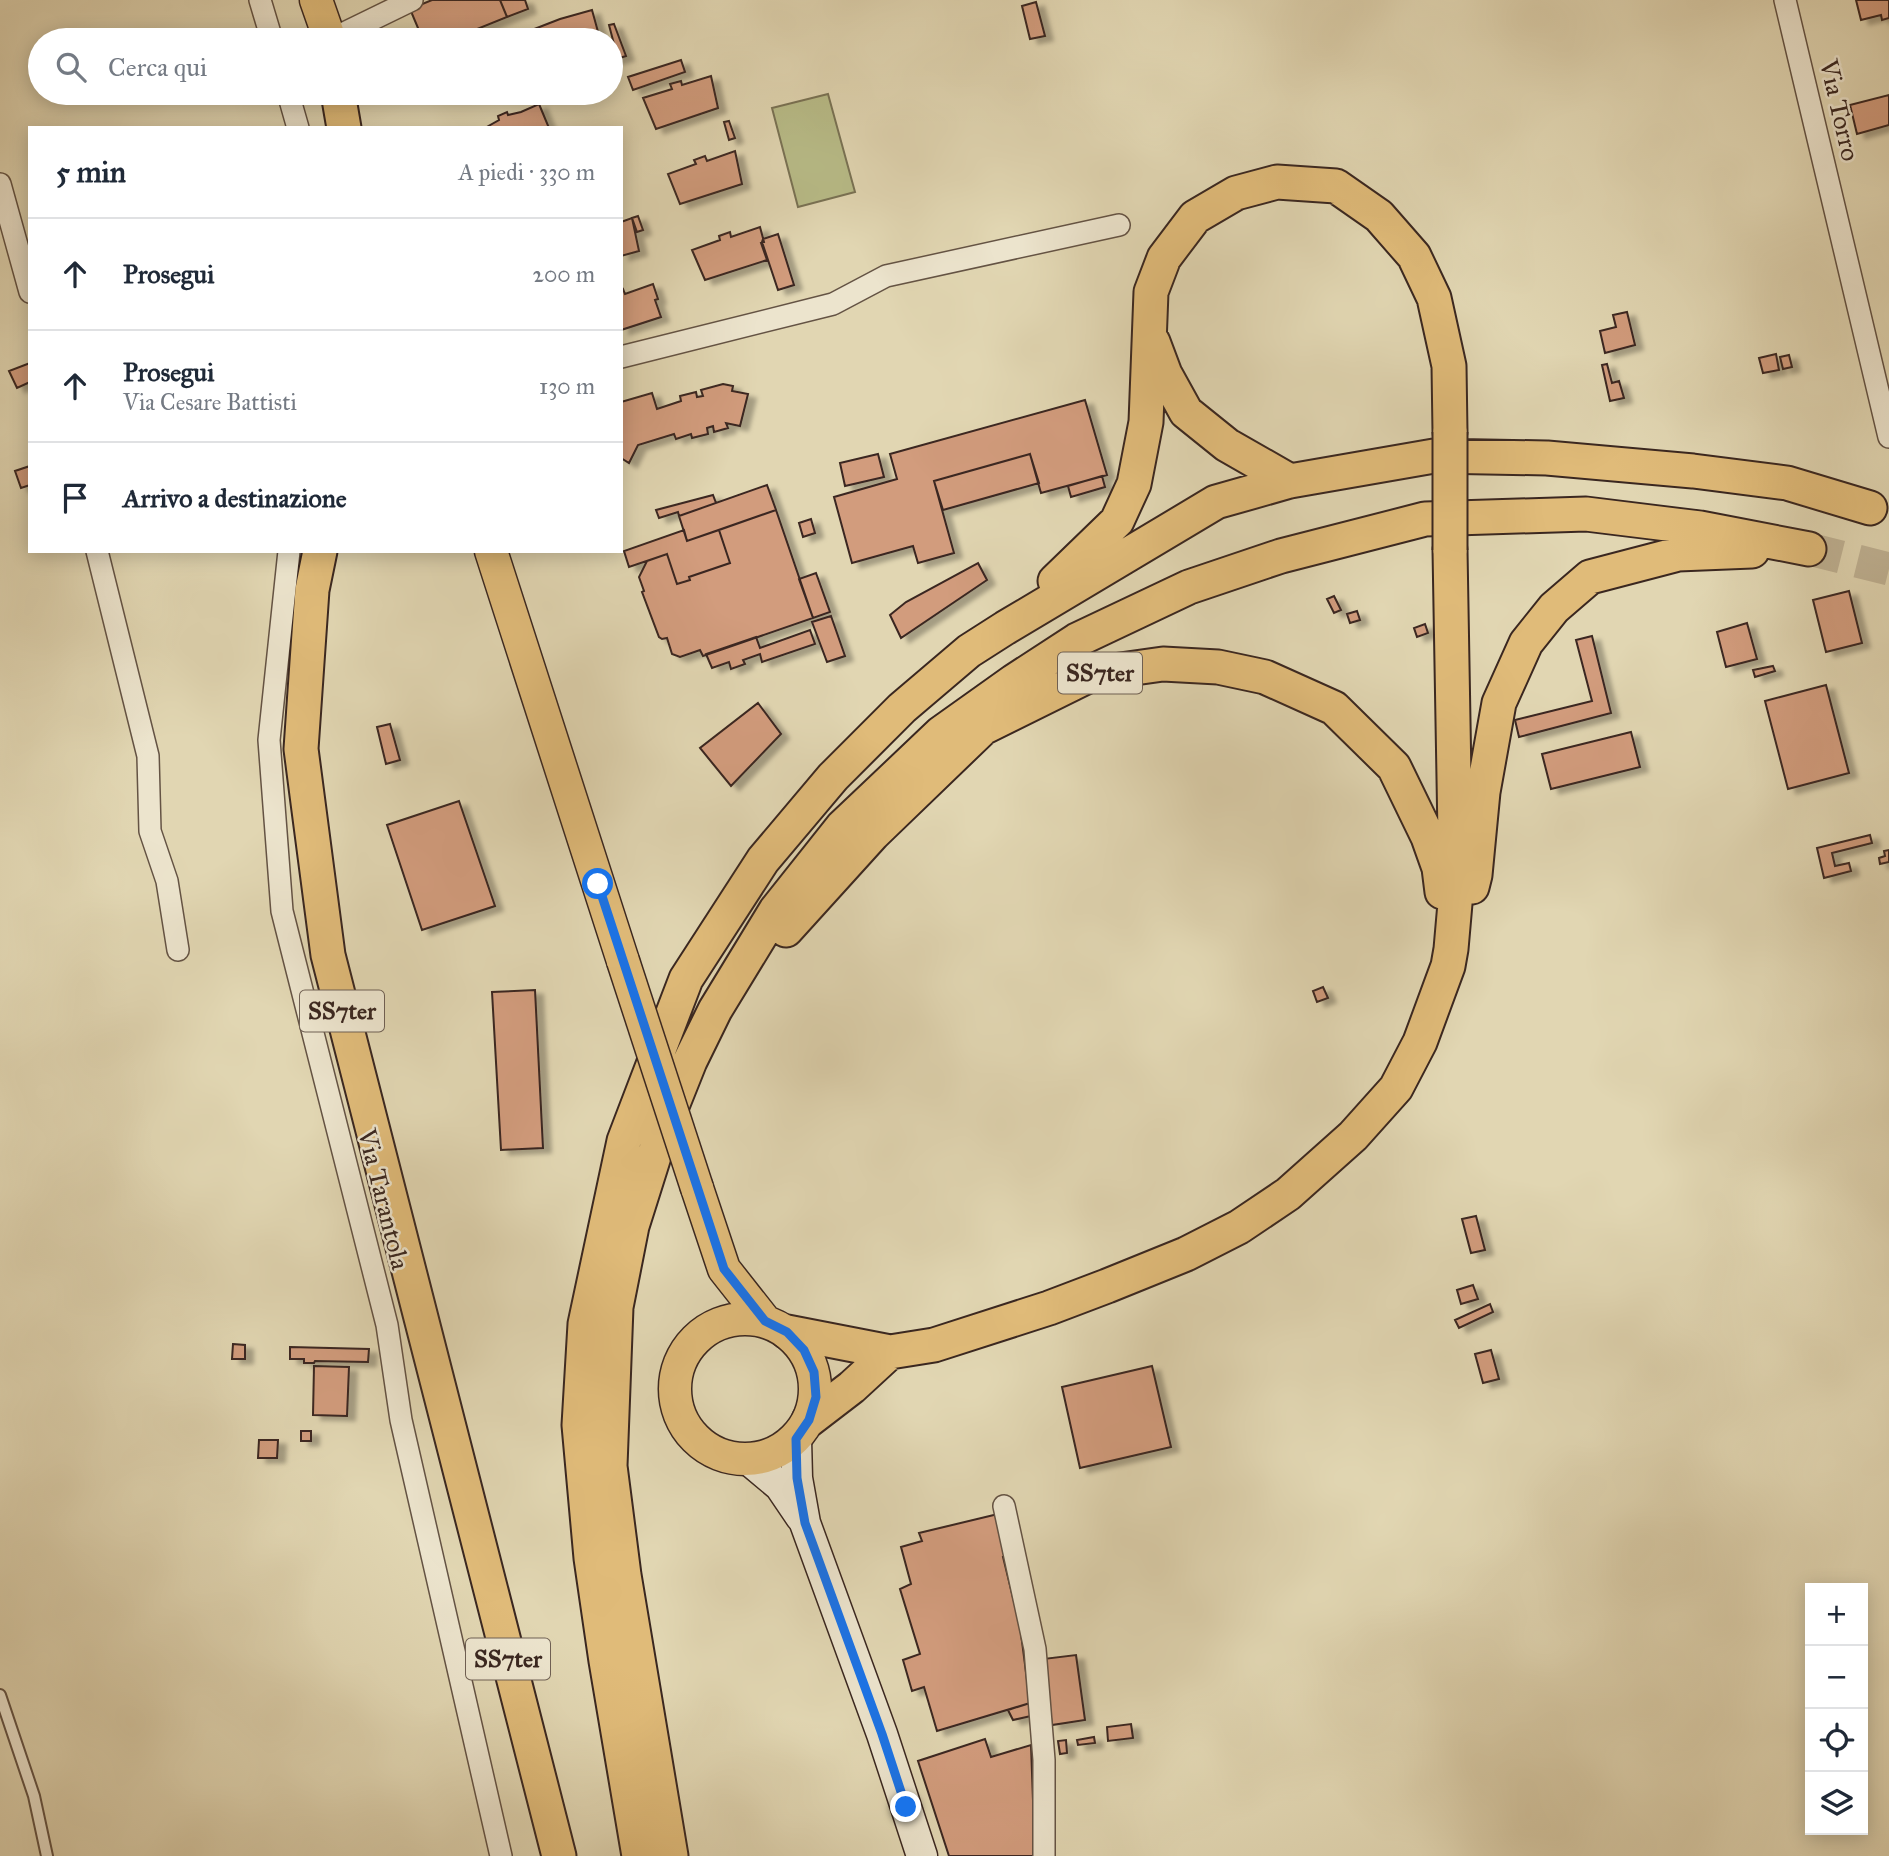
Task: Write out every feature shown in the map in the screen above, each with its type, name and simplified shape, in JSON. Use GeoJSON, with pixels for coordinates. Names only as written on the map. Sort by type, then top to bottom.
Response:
{"type":"FeatureCollection","features":[{"type":"Feature","properties":{"kind":"highway"},"geometry":{"type":"LineString","coordinates":[[340,105],[344,126]]}},
{"type":"Feature","properties":{"kind":"highway"},"geometry":{"type":"LineString","coordinates":[[776,1327],[890,1352],[934,1345],[1049,1308],[1107,1286],[1186,1254],[1239,1227],[1288,1194],[1353,1136],[1396,1088],[1420,1042],[1448,966],[1456,892],[1449,366],[1434,298],[1415,256],[1380,216],[1336,186],[1277,182],[1236,193],[1195,217],[1164,258],[1151,292],[1146,422],[1135,484],[1117,521],[1069,570],[1031,600],[1005,628]]}},
{"type":"Feature","properties":{"kind":"highway"},"geometry":{"type":"LineString","coordinates":[[1149,330],[1165,374],[1186,412],[1227,445],[1290,481]]}},
{"type":"Feature","properties":{"kind":"highway"},"geometry":{"type":"LineString","coordinates":[[639,1856],[591,1558],[579,1425],[585,1324],[624,1141],[686,979],[763,860],[833,777],[902,708],[969,651],[1216,502],[1290,481],[1434,456],[1547,458],[1693,471],[1787,484],[1870,508]]}},
{"type":"Feature","properties":{"kind":"highway"},"geometry":{"type":"LineString","coordinates":[[671,1856],[624,1574],[610,1466],[616,1307],[632,1226],[662,1131],[690,1060],[715,1010],[776,910],[842,827],[941,733],[1077,640],[1189,587],[1281,556],[1425,519],[1586,514],[1700,528],[1809,549],[1678,554],[1590,577],[1553,608],[1525,643],[1499,702],[1483,792],[1475,875],[1451,949]]}},
{"type":"Feature","properties":{"kind":"highway","name":"SS7ter"},"geometry":{"type":"LineString","coordinates":[[320,553],[312,590],[301,749],[328,955],[559,1856]]}},
{"type":"Feature","properties":{"kind":"highway","name":"SS7ter"},"geometry":{"type":"LineString","coordinates":[[715,1010],[873,834],[984,728],[1092,674],[1163,664],[1218,667],[1265,677],[1335,708],[1394,767],[1439,868],[1451,949]]}},
{"type":"Feature","properties":{"kind":"highway"},"geometry":{"type":"LineString","coordinates":[[803,1430],[890,1352]]}},
{"type":"Feature","properties":{"kind":"main road"},"geometry":{"type":"LineString","coordinates":[[316,0],[326,28]]}},
{"type":"Feature","properties":{"kind":"main road"},"geometry":{"type":"LineString","coordinates":[[350,105],[357,126]]}},
{"type":"Feature","properties":{"kind":"main road"},"geometry":{"type":"LineString","coordinates":[[492,553],[724,1269],[776,1327],[804,1350],[814,1372],[816,1397],[803,1430],[797,1478],[805,1523],[882,1734],[922,1856]]}},
{"type":"Feature","properties":{"kind":"main road"},"geometry":{"type":"LineString","coordinates":[[708,1329],[724,1269]]}},
{"type":"Feature","properties":{"kind":"main road"},"geometry":{"type":"LineString","coordinates":[[776,1327],[736,1319],[708,1329],[690,1344],[679,1365],[674,1387],[678,1410],[688,1432],[705,1448],[726,1458],[749,1460],[775,1454],[803,1430]]}},
{"type":"Feature","properties":{"kind":"main road"},"geometry":{"type":"LineString","coordinates":[[749,1460],[780,1486],[805,1523]]}},
{"type":"Feature","properties":{"kind":"street"},"geometry":{"type":"LineString","coordinates":[[260,0],[268,28]]}},
{"type":"Feature","properties":{"kind":"street"},"geometry":{"type":"LineString","coordinates":[[355,28],[412,0]]}},
{"type":"Feature","properties":{"kind":"street","name":"Via Torro"},"geometry":{"type":"LineString","coordinates":[[1785,0],[1889,437]]}},
{"type":"Feature","properties":{"kind":"street"},"geometry":{"type":"LineString","coordinates":[[291,105],[297,126]]}},
{"type":"Feature","properties":{"kind":"street"},"geometry":{"type":"LineString","coordinates":[[0,184],[28,285]]}},
{"type":"Feature","properties":{"kind":"street"},"geometry":{"type":"LineString","coordinates":[[623,356],[833,304],[886,276],[1119,225]]}},
{"type":"Feature","properties":{"kind":"street"},"geometry":{"type":"LineString","coordinates":[[97,553],[148,756],[150,831],[167,881],[178,950]]}},
{"type":"Feature","properties":{"kind":"street","name":"Via Tarantola"},"geometry":{"type":"LineString","coordinates":[[289,553],[269,740],[282,911],[387,1325],[401,1420],[501,1856]]}},
{"type":"Feature","properties":{"kind":"street"},"geometry":{"type":"LineString","coordinates":[[1004,1506],[1035,1648],[1044,1760],[1044,1856]]}},
{"type":"Feature","properties":{"kind":"lane"},"geometry":{"type":"LineString","coordinates":[[0,1695],[34,1796],[47,1856]]}},
{"type":"Feature","properties":{"kind":"green space"},"geometry":{"type":"Polygon","coordinates":[[[828,94],[855,192],[798,207],[772,108],[828,94]]]}},
{"type":"Feature","properties":{"kind":"building"},"geometry":{"type":"Polygon","coordinates":[[[432,0],[500,0],[507,17],[480,28],[418,28],[410,9],[432,0]]]}},
{"type":"Feature","properties":{"kind":"building"},"geometry":{"type":"Polygon","coordinates":[[[500,0],[525,0],[528,9],[507,17],[500,0]]]}},
{"type":"Feature","properties":{"kind":"building"},"geometry":{"type":"Polygon","coordinates":[[[1856,0],[1889,0],[1889,18],[1882,20],[1881,15],[1861,20],[1856,0]]]}},
{"type":"Feature","properties":{"kind":"building"},"geometry":{"type":"Polygon","coordinates":[[[1036,2],[1045,36],[1030,39],[1022,6],[1036,2]]]}},
{"type":"Feature","properties":{"kind":"building"},"geometry":{"type":"Polygon","coordinates":[[[592,10],[597,28],[537,28],[592,10]]]}},
{"type":"Feature","properties":{"kind":"building"},"geometry":{"type":"Polygon","coordinates":[[[681,60],[685,72],[633,90],[628,77],[681,60]]]}},
{"type":"Feature","properties":{"kind":"building"},"geometry":{"type":"Polygon","coordinates":[[[711,76],[718,108],[656,129],[643,98],[672,89],[670,84],[681,81],[682,85],[711,76]]]}},
{"type":"Feature","properties":{"kind":"building"},"geometry":{"type":"Polygon","coordinates":[[[1889,95],[1889,125],[1857,134],[1850,105],[1889,95]]]}},
{"type":"Feature","properties":{"kind":"building"},"geometry":{"type":"Polygon","coordinates":[[[539,105],[548,126],[488,126],[499,120],[498,116],[507,112],[508,115],[539,105]]]}},
{"type":"Feature","properties":{"kind":"building"},"geometry":{"type":"Polygon","coordinates":[[[729,121],[735,138],[729,140],[724,122],[729,121]]]}},
{"type":"Feature","properties":{"kind":"building"},"geometry":{"type":"Polygon","coordinates":[[[735,151],[742,184],[680,204],[668,174],[696,164],[694,160],[705,156],[707,161],[735,151]]]}},
{"type":"Feature","properties":{"kind":"building"},"geometry":{"type":"Polygon","coordinates":[[[638,216],[643,230],[637,232],[632,218],[638,216]]]}},
{"type":"Feature","properties":{"kind":"building"},"geometry":{"type":"Polygon","coordinates":[[[632,218],[639,251],[623,255],[623,221],[632,218]]]}},
{"type":"Feature","properties":{"kind":"building"},"geometry":{"type":"Polygon","coordinates":[[[760,227],[764,242],[761,243],[767,260],[705,280],[692,250],[720,240],[719,236],[730,232],[731,237],[760,227]]]}},
{"type":"Feature","properties":{"kind":"building"},"geometry":{"type":"Polygon","coordinates":[[[778,234],[794,285],[778,290],[762,242],[763,239],[778,234]]]}},
{"type":"Feature","properties":{"kind":"building"},"geometry":{"type":"Polygon","coordinates":[[[653,284],[661,317],[623,329],[623,289],[625,294],[653,284]]]}},
{"type":"Feature","properties":{"kind":"building"},"geometry":{"type":"Polygon","coordinates":[[[1627,312],[1635,345],[1605,353],[1600,331],[1616,327],[1613,315],[1627,312]]]}},
{"type":"Feature","properties":{"kind":"building"},"geometry":{"type":"Polygon","coordinates":[[[1776,354],[1779,370],[1763,373],[1759,358],[1776,354]]]}},
{"type":"Feature","properties":{"kind":"building"},"geometry":{"type":"Polygon","coordinates":[[[1789,355],[1792,367],[1783,369],[1780,357],[1789,355]]]}},
{"type":"Feature","properties":{"kind":"building"},"geometry":{"type":"Polygon","coordinates":[[[28,364],[28,383],[17,388],[9,371],[28,364]]]}},
{"type":"Feature","properties":{"kind":"building"},"geometry":{"type":"Polygon","coordinates":[[[1607,364],[1612,383],[1619,381],[1624,398],[1610,401],[1602,365],[1607,364]]]}},
{"type":"Feature","properties":{"kind":"building"},"geometry":{"type":"Polygon","coordinates":[[[723,384],[733,386],[732,391],[748,394],[740,426],[726,423],[728,428],[714,432],[713,426],[707,428],[708,434],[692,438],[691,434],[676,439],[674,434],[638,445],[629,463],[623,459],[623,401],[652,393],[657,409],[681,401],[680,396],[696,392],[697,397],[703,396],[701,390],[723,384]]]}},
{"type":"Feature","properties":{"kind":"building"},"geometry":{"type":"Polygon","coordinates":[[[1085,400],[1107,475],[1041,493],[1030,454],[934,481],[954,553],[918,563],[913,546],[852,563],[834,497],[897,479],[890,454],[1085,400]]]}},
{"type":"Feature","properties":{"kind":"building"},"geometry":{"type":"Polygon","coordinates":[[[878,454],[884,477],[845,486],[840,463],[878,454]]]}},
{"type":"Feature","properties":{"kind":"building"},"geometry":{"type":"Polygon","coordinates":[[[1030,454],[1039,483],[943,510],[934,481],[1030,454]]]}},
{"type":"Feature","properties":{"kind":"building"},"geometry":{"type":"Polygon","coordinates":[[[28,467],[28,486],[21,488],[15,471],[28,467]]]}},
{"type":"Feature","properties":{"kind":"building"},"geometry":{"type":"Polygon","coordinates":[[[1102,476],[1105,487],[1071,497],[1068,486],[1102,476]]]}},
{"type":"Feature","properties":{"kind":"building"},"geometry":{"type":"Polygon","coordinates":[[[767,485],[776,510],[687,541],[679,516],[767,485]]]}},
{"type":"Feature","properties":{"kind":"building"},"geometry":{"type":"Polygon","coordinates":[[[713,495],[716,503],[679,516],[678,512],[659,518],[656,510],[713,495]]]}},
{"type":"Feature","properties":{"kind":"building"},"geometry":{"type":"Polygon","coordinates":[[[776,510],[813,618],[703,656],[700,650],[680,657],[672,654],[667,638],[659,637],[642,592],[644,591],[639,577],[647,561],[667,554],[677,584],[690,580],[689,577],[730,563],[719,530],[776,510]]]}},
{"type":"Feature","properties":{"kind":"building"},"geometry":{"type":"Polygon","coordinates":[[[811,519],[815,533],[803,537],[799,523],[811,519]]]}},
{"type":"Feature","properties":{"kind":"building"},"geometry":{"type":"Polygon","coordinates":[[[684,530],[687,541],[719,530],[730,563],[677,584],[667,554],[629,567],[624,551],[684,530]]]}},
{"type":"Feature","properties":{"kind":"building"},"geometry":{"type":"Polygon","coordinates":[[[978,563],[987,580],[901,638],[890,615],[906,602],[978,563]]]}},
{"type":"Feature","properties":{"kind":"building"},"geometry":{"type":"Polygon","coordinates":[[[816,573],[830,612],[813,618],[799,579],[816,573]]]}},
{"type":"Feature","properties":{"kind":"building"},"geometry":{"type":"Polygon","coordinates":[[[1849,591],[1862,643],[1826,652],[1813,600],[1849,591]]]}},
{"type":"Feature","properties":{"kind":"building"},"geometry":{"type":"Polygon","coordinates":[[[1334,596],[1341,610],[1334,613],[1327,599],[1334,596]]]}},
{"type":"Feature","properties":{"kind":"building"},"geometry":{"type":"Polygon","coordinates":[[[1357,611],[1360,620],[1350,623],[1347,614],[1357,611]]]}},
{"type":"Feature","properties":{"kind":"building"},"geometry":{"type":"Polygon","coordinates":[[[831,616],[845,656],[827,662],[812,622],[831,616]]]}},
{"type":"Feature","properties":{"kind":"building"},"geometry":{"type":"Polygon","coordinates":[[[1747,623],[1757,659],[1726,667],[1717,632],[1747,623]]]}},
{"type":"Feature","properties":{"kind":"building"},"geometry":{"type":"Polygon","coordinates":[[[1425,624],[1428,633],[1417,637],[1414,628],[1425,624]]]}},
{"type":"Feature","properties":{"kind":"building"},"geometry":{"type":"Polygon","coordinates":[[[810,630],[815,644],[762,662],[760,654],[743,660],[745,664],[731,669],[729,662],[712,668],[706,654],[756,637],[760,648],[810,630]]]}},
{"type":"Feature","properties":{"kind":"building"},"geometry":{"type":"Polygon","coordinates":[[[1592,636],[1611,713],[1519,737],[1515,720],[1592,701],[1576,640],[1592,636]]]}},
{"type":"Feature","properties":{"kind":"building"},"geometry":{"type":"Polygon","coordinates":[[[1773,666],[1775,671],[1755,677],[1753,670],[1773,666]]]}},
{"type":"Feature","properties":{"kind":"building"},"geometry":{"type":"Polygon","coordinates":[[[1826,685],[1849,773],[1788,789],[1765,701],[1826,685]]]}},
{"type":"Feature","properties":{"kind":"building"},"geometry":{"type":"Polygon","coordinates":[[[758,703],[781,734],[731,786],[700,748],[758,703]]]}},
{"type":"Feature","properties":{"kind":"building"},"geometry":{"type":"Polygon","coordinates":[[[390,724],[400,760],[386,764],[377,727],[390,724]]]}},
{"type":"Feature","properties":{"kind":"building"},"geometry":{"type":"Polygon","coordinates":[[[1631,732],[1640,767],[1551,789],[1542,754],[1631,732]]]}},
{"type":"Feature","properties":{"kind":"building"},"geometry":{"type":"Polygon","coordinates":[[[459,801],[495,906],[422,930],[387,825],[459,801]]]}},
{"type":"Feature","properties":{"kind":"building"},"geometry":{"type":"Polygon","coordinates":[[[1870,835],[1872,843],[1832,853],[1835,866],[1849,863],[1851,871],[1824,878],[1817,848],[1870,835]]]}},
{"type":"Feature","properties":{"kind":"building"},"geometry":{"type":"Polygon","coordinates":[[[1889,850],[1889,862],[1880,864],[1879,858],[1885,856],[1884,851],[1889,850]]]}},
{"type":"Feature","properties":{"kind":"building"},"geometry":{"type":"Polygon","coordinates":[[[1323,987],[1328,998],[1317,1002],[1313,991],[1323,987]]]}},
{"type":"Feature","properties":{"kind":"building"},"geometry":{"type":"Polygon","coordinates":[[[535,990],[543,1148],[501,1150],[492,992],[535,990]]]}},
{"type":"Feature","properties":{"kind":"building"},"geometry":{"type":"Polygon","coordinates":[[[1476,1216],[1485,1250],[1471,1253],[1462,1219],[1476,1216]]]}},
{"type":"Feature","properties":{"kind":"building"},"geometry":{"type":"Polygon","coordinates":[[[1473,1285],[1478,1299],[1461,1304],[1457,1290],[1473,1285]]]}},
{"type":"Feature","properties":{"kind":"building"},"geometry":{"type":"Polygon","coordinates":[[[1490,1304],[1493,1312],[1459,1328],[1455,1320],[1490,1304]]]}},
{"type":"Feature","properties":{"kind":"building"},"geometry":{"type":"Polygon","coordinates":[[[233,1344],[245,1345],[245,1359],[232,1359],[233,1344]]]}},
{"type":"Feature","properties":{"kind":"building"},"geometry":{"type":"Polygon","coordinates":[[[290,1347],[369,1349],[368,1362],[304,1363],[304,1359],[290,1359],[290,1347]]]}},
{"type":"Feature","properties":{"kind":"building"},"geometry":{"type":"Polygon","coordinates":[[[1491,1350],[1499,1379],[1483,1383],[1475,1354],[1491,1350]]]}},
{"type":"Feature","properties":{"kind":"building"},"geometry":{"type":"Polygon","coordinates":[[[314,1366],[349,1367],[347,1416],[313,1415],[314,1366]]]}},
{"type":"Feature","properties":{"kind":"building"},"geometry":{"type":"Polygon","coordinates":[[[1152,1366],[1171,1447],[1080,1468],[1062,1387],[1152,1366]]]}},
{"type":"Feature","properties":{"kind":"building"},"geometry":{"type":"Polygon","coordinates":[[[301,1431],[311,1431],[311,1441],[301,1441],[301,1431]]]}},
{"type":"Feature","properties":{"kind":"building"},"geometry":{"type":"Polygon","coordinates":[[[259,1440],[278,1440],[277,1458],[258,1458],[259,1440]]]}},
{"type":"Feature","properties":{"kind":"building"},"geometry":{"type":"Polygon","coordinates":[[[998,1514],[1006,1556],[1003,1557],[1020,1626],[1030,1703],[937,1731],[924,1687],[912,1691],[903,1660],[920,1654],[900,1589],[911,1584],[901,1547],[922,1541],[919,1533],[998,1514]]]}},
{"type":"Feature","properties":{"kind":"building"},"geometry":{"type":"Polygon","coordinates":[[[1076,1655],[1085,1720],[1052,1725],[1043,1659],[1076,1655]]]}},
{"type":"Feature","properties":{"kind":"building"},"geometry":{"type":"Polygon","coordinates":[[[1030,1703],[1031,1716],[1013,1720],[1008,1710],[1030,1703]]]}},
{"type":"Feature","properties":{"kind":"building"},"geometry":{"type":"Polygon","coordinates":[[[1131,1724],[1133,1738],[1108,1741],[1107,1727],[1131,1724]]]}},
{"type":"Feature","properties":{"kind":"building"},"geometry":{"type":"Polygon","coordinates":[[[1094,1737],[1095,1743],[1078,1745],[1077,1740],[1094,1737]]]}},
{"type":"Feature","properties":{"kind":"building"},"geometry":{"type":"Polygon","coordinates":[[[985,1739],[991,1757],[1031,1745],[1035,1856],[949,1856],[918,1761],[985,1739]]]}},
{"type":"Feature","properties":{"kind":"building"},"geometry":{"type":"Polygon","coordinates":[[[1066,1740],[1067,1753],[1060,1754],[1058,1741],[1066,1740]]]}},
{"type":"Feature","properties":{"kind":"tunnel"},"geometry":{"type":"LineString","coordinates":[[1809,549],[1889,569]]}},
{"type":"Feature","properties":{"kind":"route"},"geometry":{"type":"LineString","coordinates":[[598,884],[724,1269],[765,1321],[787,1332],[804,1350],[814,1372],[816,1397],[809,1420],[796,1439],[797,1478],[805,1523],[906,1807]]}}]}
